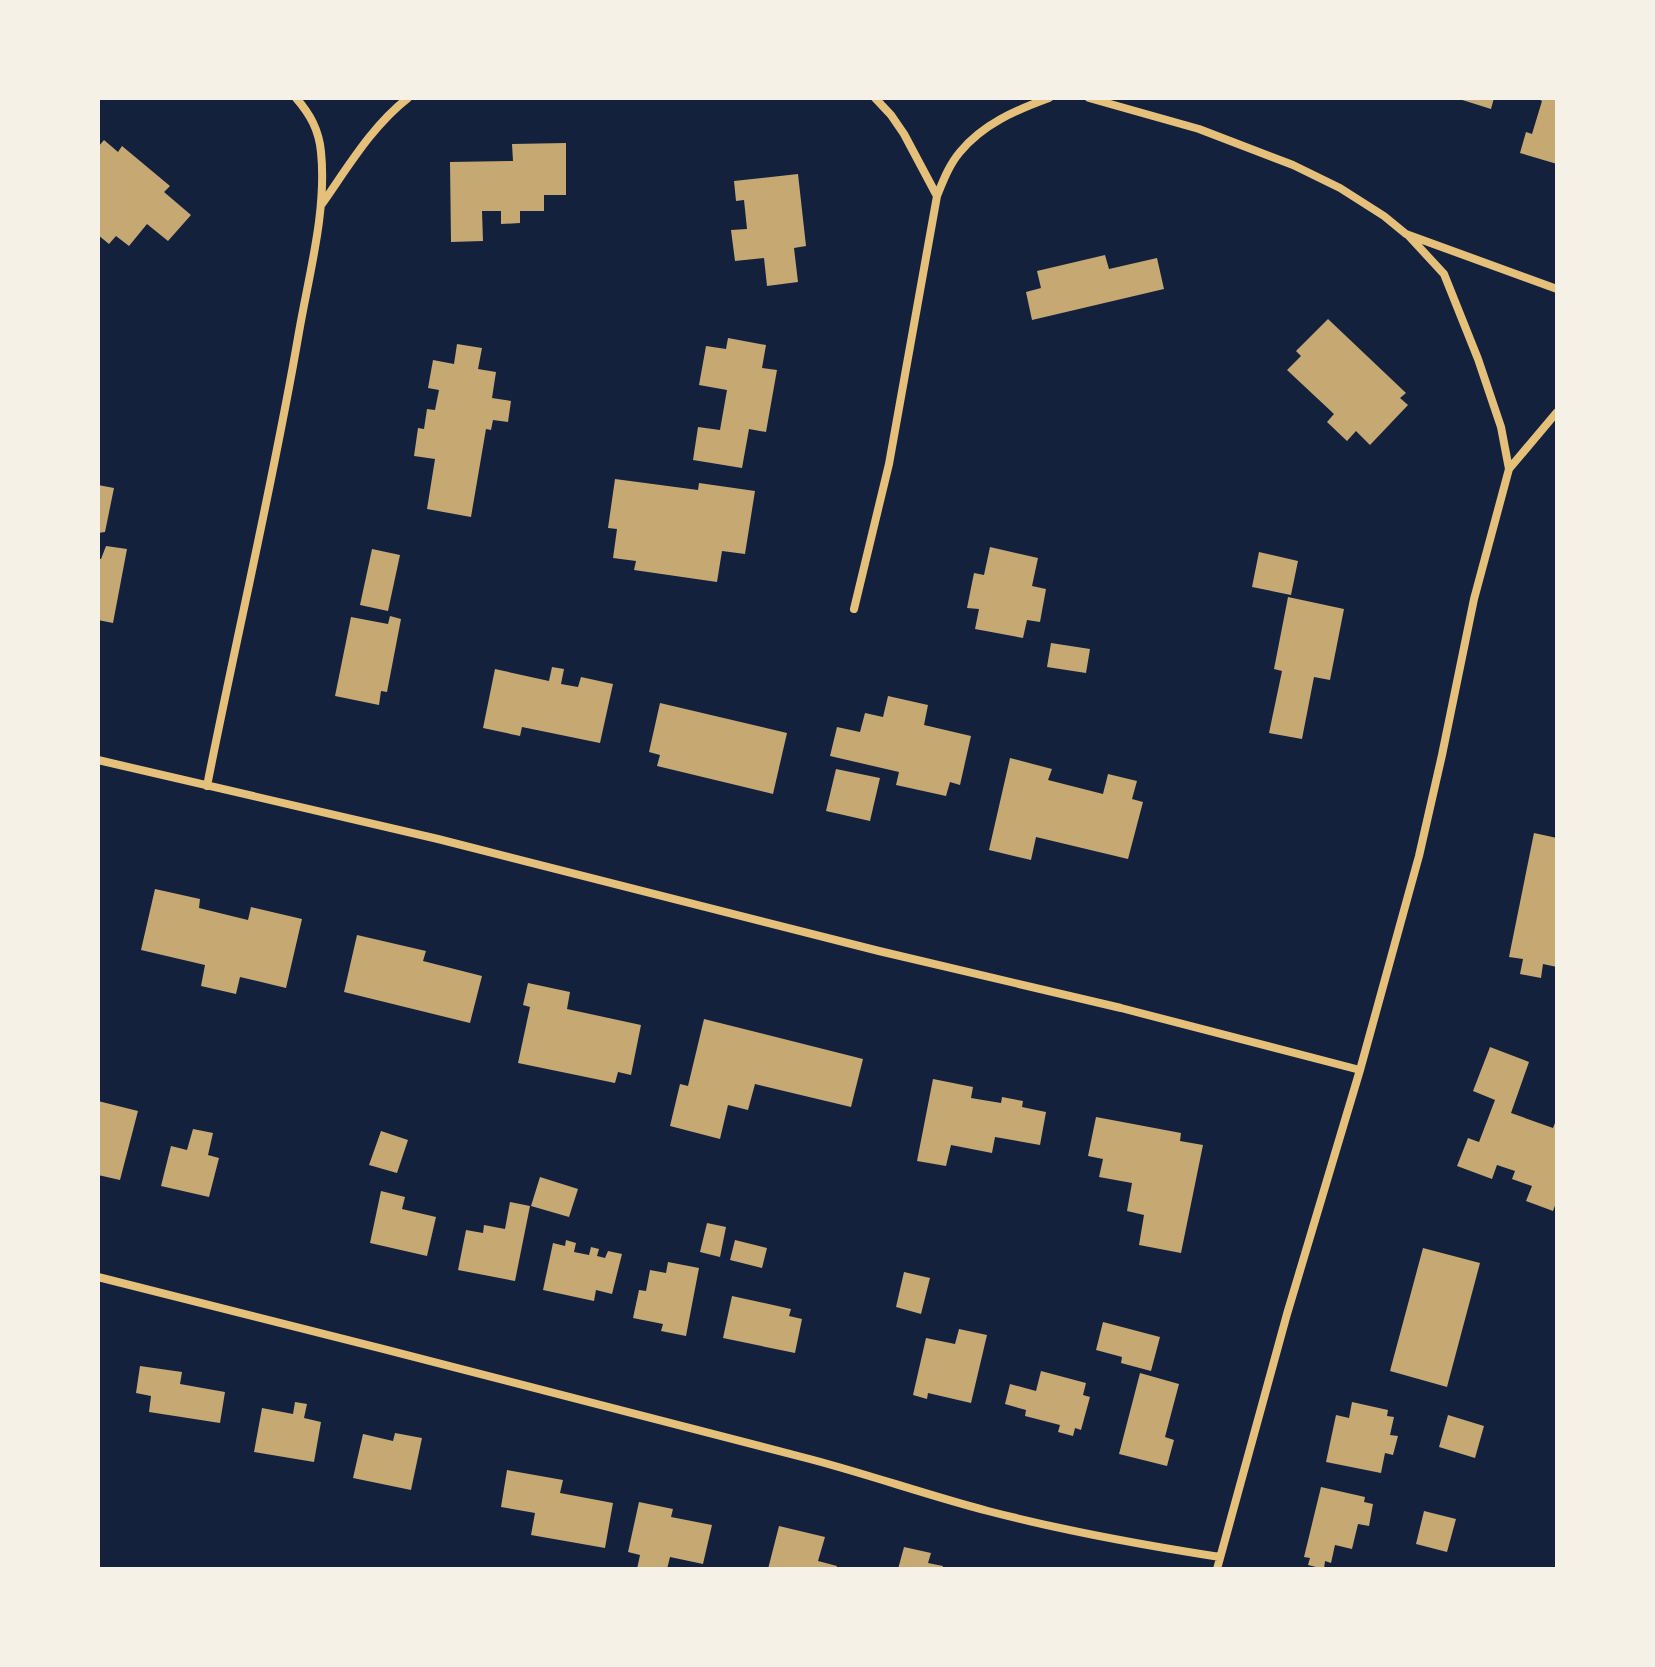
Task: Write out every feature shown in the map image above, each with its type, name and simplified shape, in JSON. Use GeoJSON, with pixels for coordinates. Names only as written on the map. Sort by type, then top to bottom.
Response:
{"type":"FeatureCollection","features":[{"type":"Feature","properties":{"kind":"street"},"geometry":{"type":"LineString","coordinates":[[207,786],[287,403],[321,205],[321,151],[316,126],[296,98]]}},
{"type":"Feature","properties":{"kind":"street"},"geometry":{"type":"LineString","coordinates":[[321,205],[373,132],[408,98]]}},
{"type":"Feature","properties":{"kind":"street"},"geometry":{"type":"LineString","coordinates":[[875,98],[904,134],[937,196]]}},
{"type":"Feature","properties":{"kind":"street"},"geometry":{"type":"LineString","coordinates":[[854,609],[889,464],[937,196],[950,166],[972,139],[1002,117],[1049,98]]}},
{"type":"Feature","properties":{"kind":"street"},"geometry":{"type":"LineString","coordinates":[[1089,98],[1199,129],[1293,165],[1340,188],[1406,234],[1444,274],[1501,427],[1509,469]]}},
{"type":"Feature","properties":{"kind":"street"},"geometry":{"type":"LineString","coordinates":[[1406,234],[1557,289]]}},
{"type":"Feature","properties":{"kind":"street"},"geometry":{"type":"LineString","coordinates":[[1217,1569],[1419,856],[1474,599],[1509,469],[1557,412]]}},
{"type":"Feature","properties":{"kind":"street"},"geometry":{"type":"LineString","coordinates":[[98,760],[438,839],[1360,1070]]}},
{"type":"Feature","properties":{"kind":"street"},"geometry":{"type":"LineString","coordinates":[[98,1277],[807,1458],[987,1511],[1125,1542],[1220,1557]]}},
{"type":"Feature","properties":{"kind":"building"},"geometry":{"type":"Polygon","coordinates":[[[1456,98],[1494,98],[1491,109],[1456,98]]]}},
{"type":"Feature","properties":{"kind":"building"},"geometry":{"type":"Polygon","coordinates":[[[1536,98],[1557,98],[1557,164],[1520,153],[1526,132],[1532,134],[1542,101],[1536,98]]]}},
{"type":"Feature","properties":{"kind":"building"},"geometry":{"type":"Polygon","coordinates":[[[104,140],[118,152],[122,146],[170,186],[164,192],[191,215],[168,241],[147,224],[129,246],[116,236],[109,244],[98,235],[98,147],[104,140]]]}},
{"type":"Feature","properties":{"kind":"building"},"geometry":{"type":"Polygon","coordinates":[[[566,143],[566,195],[544,195],[544,211],[520,211],[520,223],[501,224],[501,211],[482,211],[483,241],[451,242],[450,162],[513,161],[512,144],[566,143]]]}},
{"type":"Feature","properties":{"kind":"building"},"geometry":{"type":"Polygon","coordinates":[[[798,174],[806,246],[794,248],[798,282],[767,286],[764,258],[735,261],[731,230],[747,229],[744,200],[736,201],[734,181],[798,174]]]}},
{"type":"Feature","properties":{"kind":"building"},"geometry":{"type":"Polygon","coordinates":[[[1105,255],[1109,269],[1157,258],[1164,289],[1032,320],[1026,292],[1041,288],[1037,271],[1105,255]]]}},
{"type":"Feature","properties":{"kind":"building"},"geometry":{"type":"Polygon","coordinates":[[[1328,319],[1406,393],[1400,398],[1408,405],[1370,445],[1356,431],[1347,441],[1327,422],[1334,414],[1287,370],[1301,356],[1296,351],[1328,319]]]}},
{"type":"Feature","properties":{"kind":"building"},"geometry":{"type":"Polygon","coordinates":[[[728,338],[766,345],[762,368],[777,370],[766,432],[749,429],[742,468],[693,460],[698,427],[720,430],[727,390],[699,385],[706,346],[726,349],[728,338]]]}},
{"type":"Feature","properties":{"kind":"building"},"geometry":{"type":"Polygon","coordinates":[[[457,344],[482,348],[478,369],[496,372],[492,398],[511,401],[508,422],[493,420],[491,430],[486,429],[471,517],[427,509],[435,459],[414,456],[418,428],[424,429],[427,409],[435,410],[439,390],[428,388],[433,360],[454,364],[457,344]]]}},
{"type":"Feature","properties":{"kind":"building"},"geometry":{"type":"Polygon","coordinates":[[[615,479],[698,490],[699,483],[755,491],[745,554],[722,551],[717,582],[634,570],[636,561],[613,558],[617,529],[608,528],[615,479]]]}},
{"type":"Feature","properties":{"kind":"building"},"geometry":{"type":"Polygon","coordinates":[[[98,485],[114,488],[105,532],[98,533],[98,485]]]}},
{"type":"Feature","properties":{"kind":"building"},"geometry":{"type":"Polygon","coordinates":[[[106,546],[127,549],[113,623],[98,620],[98,559],[101,559],[106,546]]]}},
{"type":"Feature","properties":{"kind":"building"},"geometry":{"type":"Polygon","coordinates":[[[990,547],[1038,558],[1032,586],[1046,589],[1040,622],[1027,620],[1023,638],[975,629],[979,609],[967,608],[974,573],[984,575],[990,547]]]}},
{"type":"Feature","properties":{"kind":"building"},"geometry":{"type":"Polygon","coordinates":[[[372,549],[400,555],[388,611],[360,605],[372,549]]]}},
{"type":"Feature","properties":{"kind":"building"},"geometry":{"type":"Polygon","coordinates":[[[1259,552],[1298,561],[1291,595],[1252,587],[1259,552]]]}},
{"type":"Feature","properties":{"kind":"building"},"geometry":{"type":"Polygon","coordinates":[[[1288,597],[1344,609],[1330,680],[1314,677],[1302,739],[1269,733],[1282,671],[1274,669],[1288,597]]]}},
{"type":"Feature","properties":{"kind":"building"},"geometry":{"type":"Polygon","coordinates":[[[390,616],[401,619],[387,692],[381,691],[379,705],[335,696],[351,617],[388,624],[390,616]]]}},
{"type":"Feature","properties":{"kind":"building"},"geometry":{"type":"Polygon","coordinates":[[[1051,643],[1090,649],[1086,673],[1047,667],[1051,643]]]}},
{"type":"Feature","properties":{"kind":"building"},"geometry":{"type":"Polygon","coordinates":[[[552,667],[564,669],[561,684],[578,687],[581,677],[613,684],[600,743],[522,727],[520,736],[483,728],[495,669],[549,681],[552,667]]]}},
{"type":"Feature","properties":{"kind":"building"},"geometry":{"type":"Polygon","coordinates":[[[888,696],[928,705],[924,725],[971,736],[960,785],[950,782],[946,796],[896,785],[899,772],[830,756],[837,727],[860,732],[865,713],[883,717],[888,696]]]}},
{"type":"Feature","properties":{"kind":"building"},"geometry":{"type":"Polygon","coordinates":[[[660,703],[787,733],[773,794],[657,766],[660,755],[649,752],[660,703]]]}},
{"type":"Feature","properties":{"kind":"building"},"geometry":{"type":"Polygon","coordinates":[[[1010,758],[1052,769],[1048,780],[1103,794],[1108,774],[1137,781],[1132,799],[1143,802],[1128,859],[1036,837],[1031,860],[989,850],[1010,758]]]}},
{"type":"Feature","properties":{"kind":"building"},"geometry":{"type":"Polygon","coordinates":[[[836,769],[880,778],[870,821],[826,811],[836,769]]]}},
{"type":"Feature","properties":{"kind":"building"},"geometry":{"type":"Polygon","coordinates":[[[1534,833],[1557,838],[1557,967],[1543,964],[1541,978],[1520,974],[1523,959],[1509,957],[1534,833]]]}},
{"type":"Feature","properties":{"kind":"building"},"geometry":{"type":"Polygon","coordinates":[[[155,889],[200,899],[199,908],[248,920],[251,907],[302,919],[286,988],[240,977],[236,994],[201,986],[205,965],[141,950],[155,889]]]}},
{"type":"Feature","properties":{"kind":"building"},"geometry":{"type":"Polygon","coordinates":[[[357,935],[426,951],[423,961],[482,976],[470,1023],[344,992],[357,935]]]}},
{"type":"Feature","properties":{"kind":"building"},"geometry":{"type":"Polygon","coordinates":[[[528,983],[570,992],[567,1009],[641,1025],[631,1075],[618,1072],[615,1083],[518,1063],[530,1007],[523,1005],[528,983]]]}},
{"type":"Feature","properties":{"kind":"building"},"geometry":{"type":"Polygon","coordinates":[[[704,1019],[863,1059],[851,1107],[755,1084],[748,1110],[728,1105],[720,1139],[670,1126],[680,1084],[688,1086],[704,1019]]]}},
{"type":"Feature","properties":{"kind":"building"},"geometry":{"type":"Polygon","coordinates":[[[1490,1047],[1529,1062],[1511,1113],[1553,1128],[1557,1118],[1557,1200],[1553,1211],[1526,1201],[1532,1186],[1512,1179],[1515,1171],[1497,1165],[1492,1179],[1457,1166],[1468,1138],[1479,1142],[1495,1100],[1473,1091],[1490,1047]]]}},
{"type":"Feature","properties":{"kind":"building"},"geometry":{"type":"Polygon","coordinates":[[[933,1079],[973,1087],[971,1098],[1001,1103],[1002,1097],[1023,1101],[1022,1107],[1046,1112],[1040,1145],[995,1137],[992,1153],[951,1145],[946,1166],[917,1161],[933,1079]]]}},
{"type":"Feature","properties":{"kind":"building"},"geometry":{"type":"Polygon","coordinates":[[[98,1101],[138,1111],[120,1180],[98,1175],[98,1101]]]}},
{"type":"Feature","properties":{"kind":"building"},"geometry":{"type":"Polygon","coordinates":[[[1096,1117],[1181,1133],[1180,1141],[1203,1145],[1181,1253],[1139,1245],[1144,1215],[1127,1211],[1132,1183],[1099,1177],[1103,1159],[1088,1156],[1096,1117]]]}},
{"type":"Feature","properties":{"kind":"building"},"geometry":{"type":"Polygon","coordinates":[[[193,1129],[213,1133],[208,1155],[219,1158],[209,1197],[161,1186],[171,1146],[187,1150],[193,1129]]]}},
{"type":"Feature","properties":{"kind":"building"},"geometry":{"type":"Polygon","coordinates":[[[381,1131],[408,1140],[397,1173],[369,1165],[381,1131]]]}},
{"type":"Feature","properties":{"kind":"building"},"geometry":{"type":"Polygon","coordinates":[[[540,1177],[578,1189],[569,1217],[531,1206],[540,1177]]]}},
{"type":"Feature","properties":{"kind":"building"},"geometry":{"type":"Polygon","coordinates":[[[381,1191],[405,1197],[402,1209],[436,1217],[427,1256],[370,1243],[381,1191]]]}},
{"type":"Feature","properties":{"kind":"building"},"geometry":{"type":"Polygon","coordinates":[[[510,1202],[530,1206],[515,1281],[458,1270],[466,1230],[483,1233],[484,1225],[505,1229],[510,1202]]]}},
{"type":"Feature","properties":{"kind":"building"},"geometry":{"type":"Polygon","coordinates":[[[707,1223],[726,1227],[720,1257],[700,1252],[707,1223]]]}},
{"type":"Feature","properties":{"kind":"building"},"geometry":{"type":"Polygon","coordinates":[[[566,1240],[576,1243],[574,1252],[589,1255],[591,1247],[599,1249],[597,1256],[605,1258],[608,1251],[622,1254],[612,1294],[596,1290],[594,1301],[543,1290],[553,1243],[565,1246],[566,1240]]]}},
{"type":"Feature","properties":{"kind":"building"},"geometry":{"type":"Polygon","coordinates":[[[735,1240],[767,1248],[762,1268],[730,1260],[735,1240]]]}},
{"type":"Feature","properties":{"kind":"building"},"geometry":{"type":"Polygon","coordinates":[[[1423,1248],[1480,1263],[1447,1387],[1390,1371],[1423,1248]]]}},
{"type":"Feature","properties":{"kind":"building"},"geometry":{"type":"Polygon","coordinates":[[[668,1262],[699,1268],[686,1336],[661,1331],[663,1324],[633,1318],[639,1290],[646,1291],[650,1270],[666,1273],[668,1262]]]}},
{"type":"Feature","properties":{"kind":"building"},"geometry":{"type":"Polygon","coordinates":[[[904,1272],[930,1278],[921,1314],[896,1307],[904,1272]]]}},
{"type":"Feature","properties":{"kind":"building"},"geometry":{"type":"Polygon","coordinates":[[[732,1296],[791,1309],[789,1316],[802,1319],[795,1353],[723,1338],[732,1296]]]}},
{"type":"Feature","properties":{"kind":"building"},"geometry":{"type":"Polygon","coordinates":[[[1103,1322],[1160,1337],[1151,1371],[1121,1363],[1122,1357],[1096,1350],[1103,1322]]]}},
{"type":"Feature","properties":{"kind":"building"},"geometry":{"type":"Polygon","coordinates":[[[959,1329],[987,1335],[971,1403],[928,1393],[927,1399],[913,1395],[926,1338],[955,1344],[959,1329]]]}},
{"type":"Feature","properties":{"kind":"building"},"geometry":{"type":"Polygon","coordinates":[[[140,1366],[182,1372],[180,1384],[225,1392],[220,1423],[149,1412],[151,1396],[136,1393],[140,1366]]]}},
{"type":"Feature","properties":{"kind":"building"},"geometry":{"type":"Polygon","coordinates":[[[1041,1371],[1086,1383],[1083,1395],[1090,1397],[1081,1430],[1075,1428],[1073,1436],[1058,1432],[1060,1425],[1025,1416],[1026,1410],[1005,1404],[1010,1384],[1036,1391],[1041,1371]]]}},
{"type":"Feature","properties":{"kind":"building"},"geometry":{"type":"Polygon","coordinates":[[[1140,1373],[1179,1384],[1165,1437],[1174,1440],[1167,1466],[1119,1454],[1140,1373]]]}},
{"type":"Feature","properties":{"kind":"building"},"geometry":{"type":"Polygon","coordinates":[[[295,1402],[307,1404],[304,1418],[321,1422],[314,1462],[254,1452],[262,1408],[293,1414],[295,1402]]]}},
{"type":"Feature","properties":{"kind":"building"},"geometry":{"type":"Polygon","coordinates":[[[1352,1402],[1388,1410],[1387,1416],[1394,1417],[1390,1435],[1398,1436],[1393,1455],[1385,1453],[1381,1473],[1326,1462],[1336,1415],[1349,1418],[1352,1402]]]}},
{"type":"Feature","properties":{"kind":"building"},"geometry":{"type":"Polygon","coordinates":[[[1448,1415],[1484,1426],[1475,1458],[1439,1447],[1448,1415]]]}},
{"type":"Feature","properties":{"kind":"building"},"geometry":{"type":"Polygon","coordinates":[[[395,1433],[422,1438],[411,1490],[353,1478],[363,1434],[393,1441],[395,1433]]]}},
{"type":"Feature","properties":{"kind":"building"},"geometry":{"type":"Polygon","coordinates":[[[507,1470],[563,1480],[560,1493],[613,1503],[605,1548],[531,1535],[535,1513],[501,1507],[507,1470]]]}},
{"type":"Feature","properties":{"kind":"building"},"geometry":{"type":"Polygon","coordinates":[[[1321,1487],[1365,1497],[1364,1502],[1373,1504],[1369,1526],[1358,1524],[1352,1549],[1335,1545],[1331,1563],[1325,1561],[1324,1569],[1308,1565],[1310,1558],[1304,1557],[1321,1487]]]}},
{"type":"Feature","properties":{"kind":"building"},"geometry":{"type":"Polygon","coordinates":[[[639,1502],[673,1509],[671,1517],[712,1525],[703,1564],[670,1557],[667,1569],[637,1569],[640,1555],[628,1552],[639,1502]]]}},
{"type":"Feature","properties":{"kind":"building"},"geometry":{"type":"Polygon","coordinates":[[[1424,1511],[1456,1519],[1447,1552],[1416,1544],[1424,1511]]]}},
{"type":"Feature","properties":{"kind":"building"},"geometry":{"type":"Polygon","coordinates":[[[779,1526],[825,1537],[818,1561],[837,1566],[836,1569],[768,1569],[779,1526]]]}},
{"type":"Feature","properties":{"kind":"building"},"geometry":{"type":"Polygon","coordinates":[[[904,1547],[931,1553],[928,1563],[943,1566],[942,1569],[898,1569],[904,1547]]]}}]}
